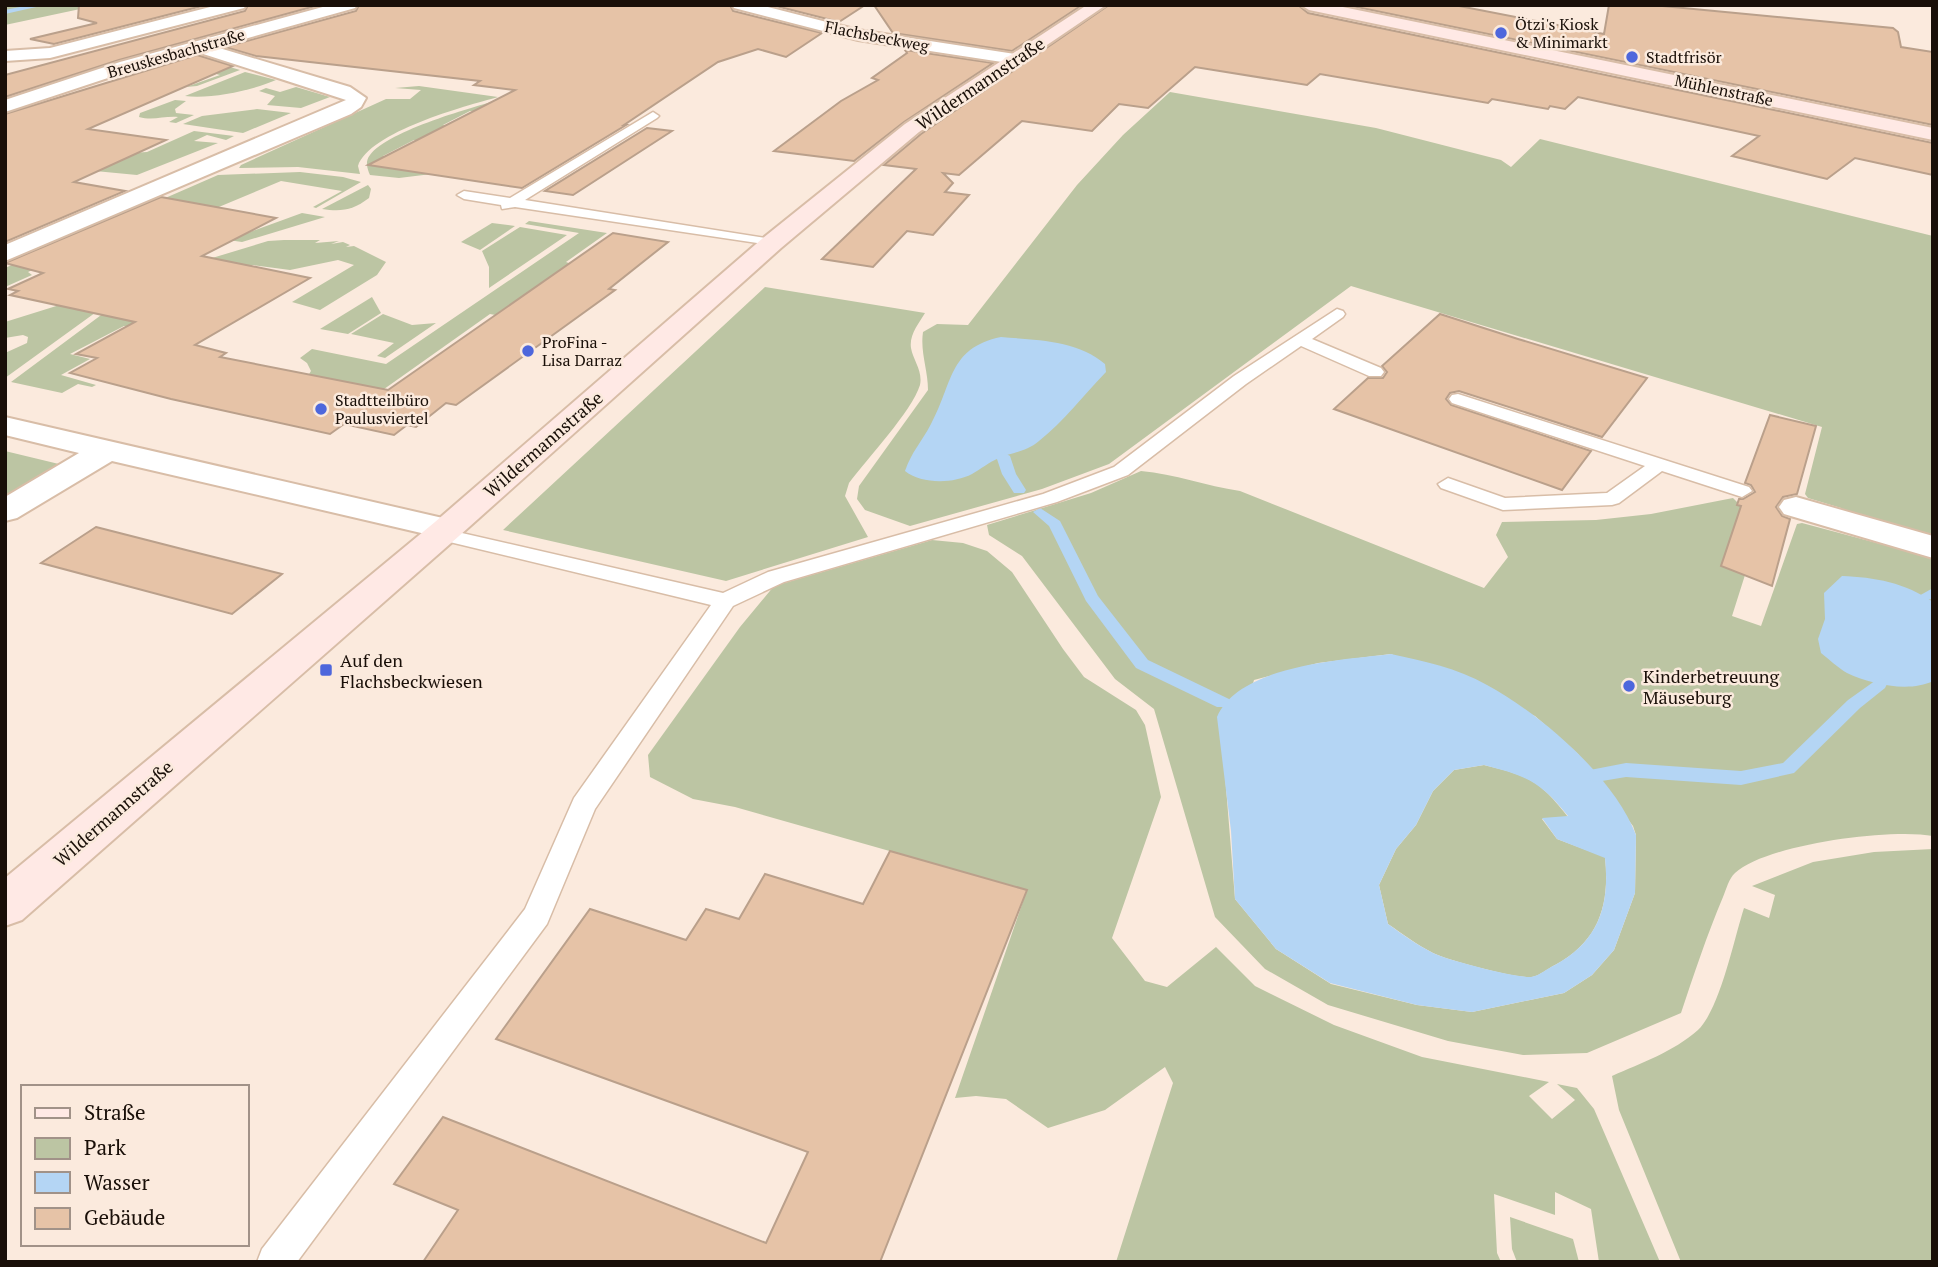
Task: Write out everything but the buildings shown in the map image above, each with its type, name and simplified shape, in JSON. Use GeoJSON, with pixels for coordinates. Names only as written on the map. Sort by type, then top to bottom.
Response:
{"type":"FeatureCollection","features":[{"type":"Feature","properties":{"kind":"street"},"geometry":{"type":"LineString","coordinates":[[5,56],[50,52],[238,5]]}},
{"type":"Feature","properties":{"kind":"street","name":"Flachsbeckweg"},"geometry":{"type":"LineString","coordinates":[[740,5],[858,35],[1015,59]]}},
{"type":"Feature","properties":{"kind":"street","name":"Wildermannstraße"},"geometry":{"type":"LineString","coordinates":[[5,906],[443,531],[772,243],[912,128],[1098,5]]}},
{"type":"Feature","properties":{"kind":"street","name":"Mühlenstraße"},"geometry":{"type":"LineString","coordinates":[[1309,5],[1933,134]]}},
{"type":"Feature","properties":{"kind":"street","name":"Breuskesbachstraße"},"geometry":{"type":"LineString","coordinates":[[5,106],[126,66],[338,6]]}},
{"type":"Feature","properties":{"kind":"street"},"geometry":{"type":"LineString","coordinates":[[5,254],[344,110],[354,103],[356,98],[343,91],[195,46]]}},
{"type":"Feature","properties":{"kind":"street"},"geometry":{"type":"LineString","coordinates":[[50,52],[126,66]]}},
{"type":"Feature","properties":{"kind":"street"},"geometry":{"type":"LineString","coordinates":[[5,426],[443,531]]}},
{"type":"Feature","properties":{"kind":"street"},"geometry":{"type":"LineString","coordinates":[[5,511],[107,450]]}},
{"type":"Feature","properties":{"kind":"street"},"geometry":{"type":"LineString","coordinates":[[1796,507],[1933,547]]}},
{"type":"Feature","properties":{"kind":"lane"},"geometry":{"type":"LineString","coordinates":[[493,214],[653,116]]}},
{"type":"Feature","properties":{"kind":"lane"},"geometry":{"type":"LineString","coordinates":[[464,195],[772,243]]}},
{"type":"Feature","properties":{"kind":"lane"},"geometry":{"type":"LineString","coordinates":[[568,226],[584,214]]}},
{"type":"Feature","properties":{"kind":"lane"},"geometry":{"type":"LineString","coordinates":[[275,1262],[537,916],[583,805],[724,601],[776,577],[1050,498],[1121,471],[1240,380],[1337,314]]}},
{"type":"Feature","properties":{"kind":"lane"},"geometry":{"type":"LineString","coordinates":[[1299,339],[1375,372]]}},
{"type":"Feature","properties":{"kind":"lane"},"geometry":{"type":"LineString","coordinates":[[1458,399],[1742,491]]}},
{"type":"Feature","properties":{"kind":"lane"},"geometry":{"type":"LineString","coordinates":[[1448,484],[1503,504],[1612,499],[1658,465]]}},
{"type":"Feature","properties":{"kind":"lane"},"geometry":{"type":"LineString","coordinates":[[443,531],[724,601]]}},
{"type":"Feature","properties":{"kind":"green space"},"geometry":{"type":"Polygon","coordinates":[[[5,5],[99,5],[5,25],[5,5]]]}},
{"type":"Feature","properties":{"kind":"green space"},"geometry":{"type":"Polygon","coordinates":[[[194,60],[210,61],[240,70],[197,86],[186,87],[220,75],[193,69],[149,78],[37,123],[37,127],[41,128],[18,140],[83,163],[112,162],[132,153],[147,152],[194,131],[234,136],[226,140],[207,135],[194,141],[218,143],[137,175],[53,167],[5,158],[5,124],[101,88],[194,60]]]}},
{"type":"Feature","properties":{"kind":"green space"},"geometry":{"type":"Polygon","coordinates":[[[245,72],[276,80],[231,93],[185,96],[245,72]]]}},
{"type":"Feature","properties":{"kind":"green space"},"geometry":{"type":"Polygon","coordinates":[[[419,86],[498,97],[420,122],[380,142],[366,154],[358,166],[360,174],[298,167],[239,168],[386,99],[410,99],[421,90],[395,88],[419,86]]]}},
{"type":"Feature","properties":{"kind":"green space"},"geometry":{"type":"Polygon","coordinates":[[[296,87],[330,97],[301,108],[267,105],[275,96],[259,91],[266,88],[280,92],[296,87]]]}},
{"type":"Feature","properties":{"kind":"green space"},"geometry":{"type":"Polygon","coordinates":[[[1170,92],[1376,128],[1501,160],[1511,167],[1540,139],[1933,236],[1933,539],[1841,513],[1841,508],[1808,498],[1805,494],[1822,427],[1351,286],[1109,464],[1042,489],[910,526],[865,510],[857,499],[859,486],[928,390],[923,332],[937,324],[968,325],[1077,185],[1123,135],[1170,92]]]}},
{"type":"Feature","properties":{"kind":"green space"},"geometry":{"type":"Polygon","coordinates":[[[505,98],[486,113],[470,111],[443,125],[457,128],[430,142],[414,140],[383,156],[397,158],[383,167],[425,174],[456,171],[399,178],[370,175],[368,157],[395,137],[433,120],[505,98]]]}},
{"type":"Feature","properties":{"kind":"green space"},"geometry":{"type":"Polygon","coordinates":[[[175,100],[186,101],[175,109],[176,113],[194,115],[176,123],[169,122],[178,117],[139,117],[140,113],[175,100]]]}},
{"type":"Feature","properties":{"kind":"green space"},"geometry":{"type":"Polygon","coordinates":[[[257,109],[291,113],[243,133],[183,124],[202,116],[257,109]]]}},
{"type":"Feature","properties":{"kind":"green space"},"geometry":{"type":"Polygon","coordinates":[[[300,172],[361,182],[316,208],[313,207],[342,191],[281,181],[214,209],[49,262],[28,272],[32,275],[5,287],[5,268],[218,175],[300,172]]]}},
{"type":"Feature","properties":{"kind":"green space"},"geometry":{"type":"Polygon","coordinates":[[[368,185],[371,189],[369,198],[358,205],[341,210],[322,209],[368,185]]]}},
{"type":"Feature","properties":{"kind":"green space"},"geometry":{"type":"Polygon","coordinates":[[[302,213],[325,217],[242,242],[228,240],[302,213]]]}},
{"type":"Feature","properties":{"kind":"green space"},"geometry":{"type":"Polygon","coordinates":[[[529,221],[607,233],[566,262],[574,265],[506,317],[490,314],[370,399],[306,379],[311,371],[307,363],[300,358],[312,349],[386,364],[579,233],[525,224],[529,221]]]}},
{"type":"Feature","properties":{"kind":"green space"},"geometry":{"type":"Polygon","coordinates":[[[492,223],[515,226],[480,250],[461,242],[492,223]]]}},
{"type":"Feature","properties":{"kind":"green space"},"geometry":{"type":"Polygon","coordinates":[[[520,227],[567,235],[489,288],[489,267],[482,251],[520,227]]]}},
{"type":"Feature","properties":{"kind":"green space"},"geometry":{"type":"Polygon","coordinates":[[[320,240],[315,243],[339,241],[331,244],[343,242],[350,245],[346,247],[354,246],[386,262],[377,275],[320,310],[292,302],[354,265],[338,260],[290,270],[253,265],[217,283],[163,273],[268,241],[320,240]]]}},
{"type":"Feature","properties":{"kind":"green space"},"geometry":{"type":"Polygon","coordinates":[[[765,287],[925,313],[915,329],[911,343],[920,385],[899,421],[849,483],[845,496],[868,537],[726,581],[503,530],[765,287]]]}},
{"type":"Feature","properties":{"kind":"green space"},"geometry":{"type":"Polygon","coordinates":[[[114,288],[99,310],[5,378],[5,353],[27,343],[28,337],[23,335],[5,338],[5,322],[114,288]]]}},
{"type":"Feature","properties":{"kind":"green space"},"geometry":{"type":"Polygon","coordinates":[[[372,297],[381,313],[348,334],[320,329],[372,297]]]}},
{"type":"Feature","properties":{"kind":"green space"},"geometry":{"type":"Polygon","coordinates":[[[116,304],[145,329],[124,326],[70,354],[90,359],[61,375],[96,385],[92,387],[78,384],[62,393],[11,382],[116,304]]]}},
{"type":"Feature","properties":{"kind":"green space"},"geometry":{"type":"Polygon","coordinates":[[[383,314],[412,325],[436,323],[385,358],[377,356],[394,343],[351,334],[383,314]]]}},
{"type":"Feature","properties":{"kind":"green space"},"geometry":{"type":"Polygon","coordinates":[[[5,451],[63,465],[5,500],[5,451]]]}},
{"type":"Feature","properties":{"kind":"green space"},"geometry":{"type":"Polygon","coordinates":[[[1141,471],[1240,491],[1484,588],[1508,557],[1496,535],[1502,522],[1596,520],[1651,514],[1733,498],[1741,506],[1721,566],[1745,575],[1732,616],[1761,626],[1797,524],[1802,523],[1933,558],[1933,836],[1889,834],[1801,846],[1751,863],[1735,873],[1729,881],[1706,940],[1681,1013],[1587,1053],[1523,1055],[1448,1041],[1328,1005],[1265,969],[1215,917],[1154,709],[1115,679],[1022,556],[989,535],[987,525],[1091,493],[1141,471]],[[1391,654],[1318,663],[1254,680],[1225,775],[1235,899],[1276,949],[1331,984],[1417,1005],[1472,1012],[1564,993],[1592,975],[1614,950],[1635,893],[1636,835],[1633,826],[1578,754],[1535,716],[1391,654]]]}},
{"type":"Feature","properties":{"kind":"green space"},"geometry":{"type":"Polygon","coordinates":[[[932,540],[963,543],[987,551],[1012,572],[1084,677],[1136,710],[1145,725],[1161,797],[1112,938],[1145,981],[1167,987],[1216,947],[1255,986],[1334,1025],[1422,1057],[1549,1082],[1529,1096],[1552,1119],[1575,1100],[1557,1084],[1577,1088],[1594,1109],[1660,1262],[1599,1262],[1591,1209],[1555,1192],[1555,1215],[1494,1194],[1497,1253],[1501,1262],[1116,1262],[1173,1083],[1165,1067],[1105,1110],[1048,1128],[1006,1099],[976,1096],[955,1098],[1027,890],[735,807],[693,799],[650,777],[648,755],[740,627],[774,586],[932,540]]]}},
{"type":"Feature","properties":{"kind":"green space"},"geometry":{"type":"Polygon","coordinates":[[[1484,765],[1523,777],[1541,787],[1568,817],[1542,819],[1557,839],[1605,857],[1603,906],[1591,933],[1570,955],[1532,977],[1467,964],[1433,953],[1421,946],[1388,924],[1379,885],[1396,849],[1416,825],[1433,791],[1454,770],[1484,765]]]}},
{"type":"Feature","properties":{"kind":"green space"},"geometry":{"type":"Polygon","coordinates":[[[1933,849],[1933,1262],[1681,1262],[1619,1110],[1612,1076],[1678,1045],[1698,1030],[1706,1020],[1720,990],[1744,908],[1769,918],[1775,895],[1752,886],[1813,862],[1874,852],[1933,849]]]}},
{"type":"Feature","properties":{"kind":"green space"},"geometry":{"type":"Polygon","coordinates":[[[1510,1217],[1573,1239],[1579,1262],[1517,1262],[1512,1249],[1510,1217]]]}},
{"type":"Feature","properties":{"kind":"water"},"geometry":{"type":"Polygon","coordinates":[[[1001,337],[1042,341],[1082,350],[1105,364],[1106,372],[1057,425],[1029,447],[992,461],[972,474],[956,480],[928,480],[905,471],[931,424],[961,359],[984,342],[1001,337]]]}},
{"type":"Feature","properties":{"kind":"water"},"geometry":{"type":"Polygon","coordinates":[[[1842,576],[1889,582],[1923,595],[1933,602],[1933,681],[1901,687],[1878,684],[1847,673],[1821,653],[1818,639],[1825,619],[1824,593],[1842,576]]]}},
{"type":"Feature","properties":{"kind":"water"},"geometry":{"type":"Polygon","coordinates":[[[1391,654],[1464,674],[1508,697],[1574,749],[1611,791],[1625,813],[1636,835],[1635,893],[1614,950],[1592,975],[1564,993],[1472,1012],[1417,1005],[1330,983],[1276,949],[1235,899],[1231,831],[1217,717],[1229,700],[1247,686],[1269,676],[1320,663],[1391,654]],[[1484,765],[1454,770],[1433,791],[1416,825],[1396,849],[1379,885],[1388,924],[1421,946],[1466,964],[1531,977],[1570,955],[1591,933],[1603,906],[1605,858],[1557,839],[1542,818],[1568,816],[1540,787],[1484,765]]]}},
{"type":"Feature","properties":{"kind":"waterway"},"geometry":{"type":"LineString","coordinates":[[5,12],[42,5]]}},
{"type":"Feature","properties":{"kind":"waterway"},"geometry":{"type":"LineString","coordinates":[[1003,456],[1009,474],[1019,490]]}},
{"type":"Feature","properties":{"kind":"waterway"},"geometry":{"type":"LineString","coordinates":[[1040,512],[1055,524],[1091,598],[1142,664],[1223,703]]}},
{"type":"Feature","properties":{"kind":"waterway"},"geometry":{"type":"LineString","coordinates":[[1925,597],[1933,593]]}},
{"type":"Feature","properties":{"kind":"waterway"},"geometry":{"type":"LineString","coordinates":[[1596,775],[1626,770],[1741,778],[1788,768],[1854,704],[1879,684]]}},
{"type":"Feature","properties":{"kind":"place","name":"Ötzi's Kiosk & Minimarkt"},"geometry":{"type":"Point","coordinates":[1501,33]}},
{"type":"Feature","properties":{"kind":"place","name":"Stadtfrisör"},"geometry":{"type":"Point","coordinates":[1632,57]}},
{"type":"Feature","properties":{"kind":"place","name":"ProFina - Lisa Darraz"},"geometry":{"type":"Point","coordinates":[528,351]}},
{"type":"Feature","properties":{"kind":"place","name":"Stadtteilbüro Paulusviertel"},"geometry":{"type":"Point","coordinates":[321,409]}},
{"type":"Feature","properties":{"kind":"place","name":"Auf den Flachsbeckwiesen"},"geometry":{"type":"Point","coordinates":[326,670]}},
{"type":"Feature","properties":{"kind":"place","name":"Kinderbetreuung Mäuseburg"},"geometry":{"type":"Point","coordinates":[1629,686]}}]}
